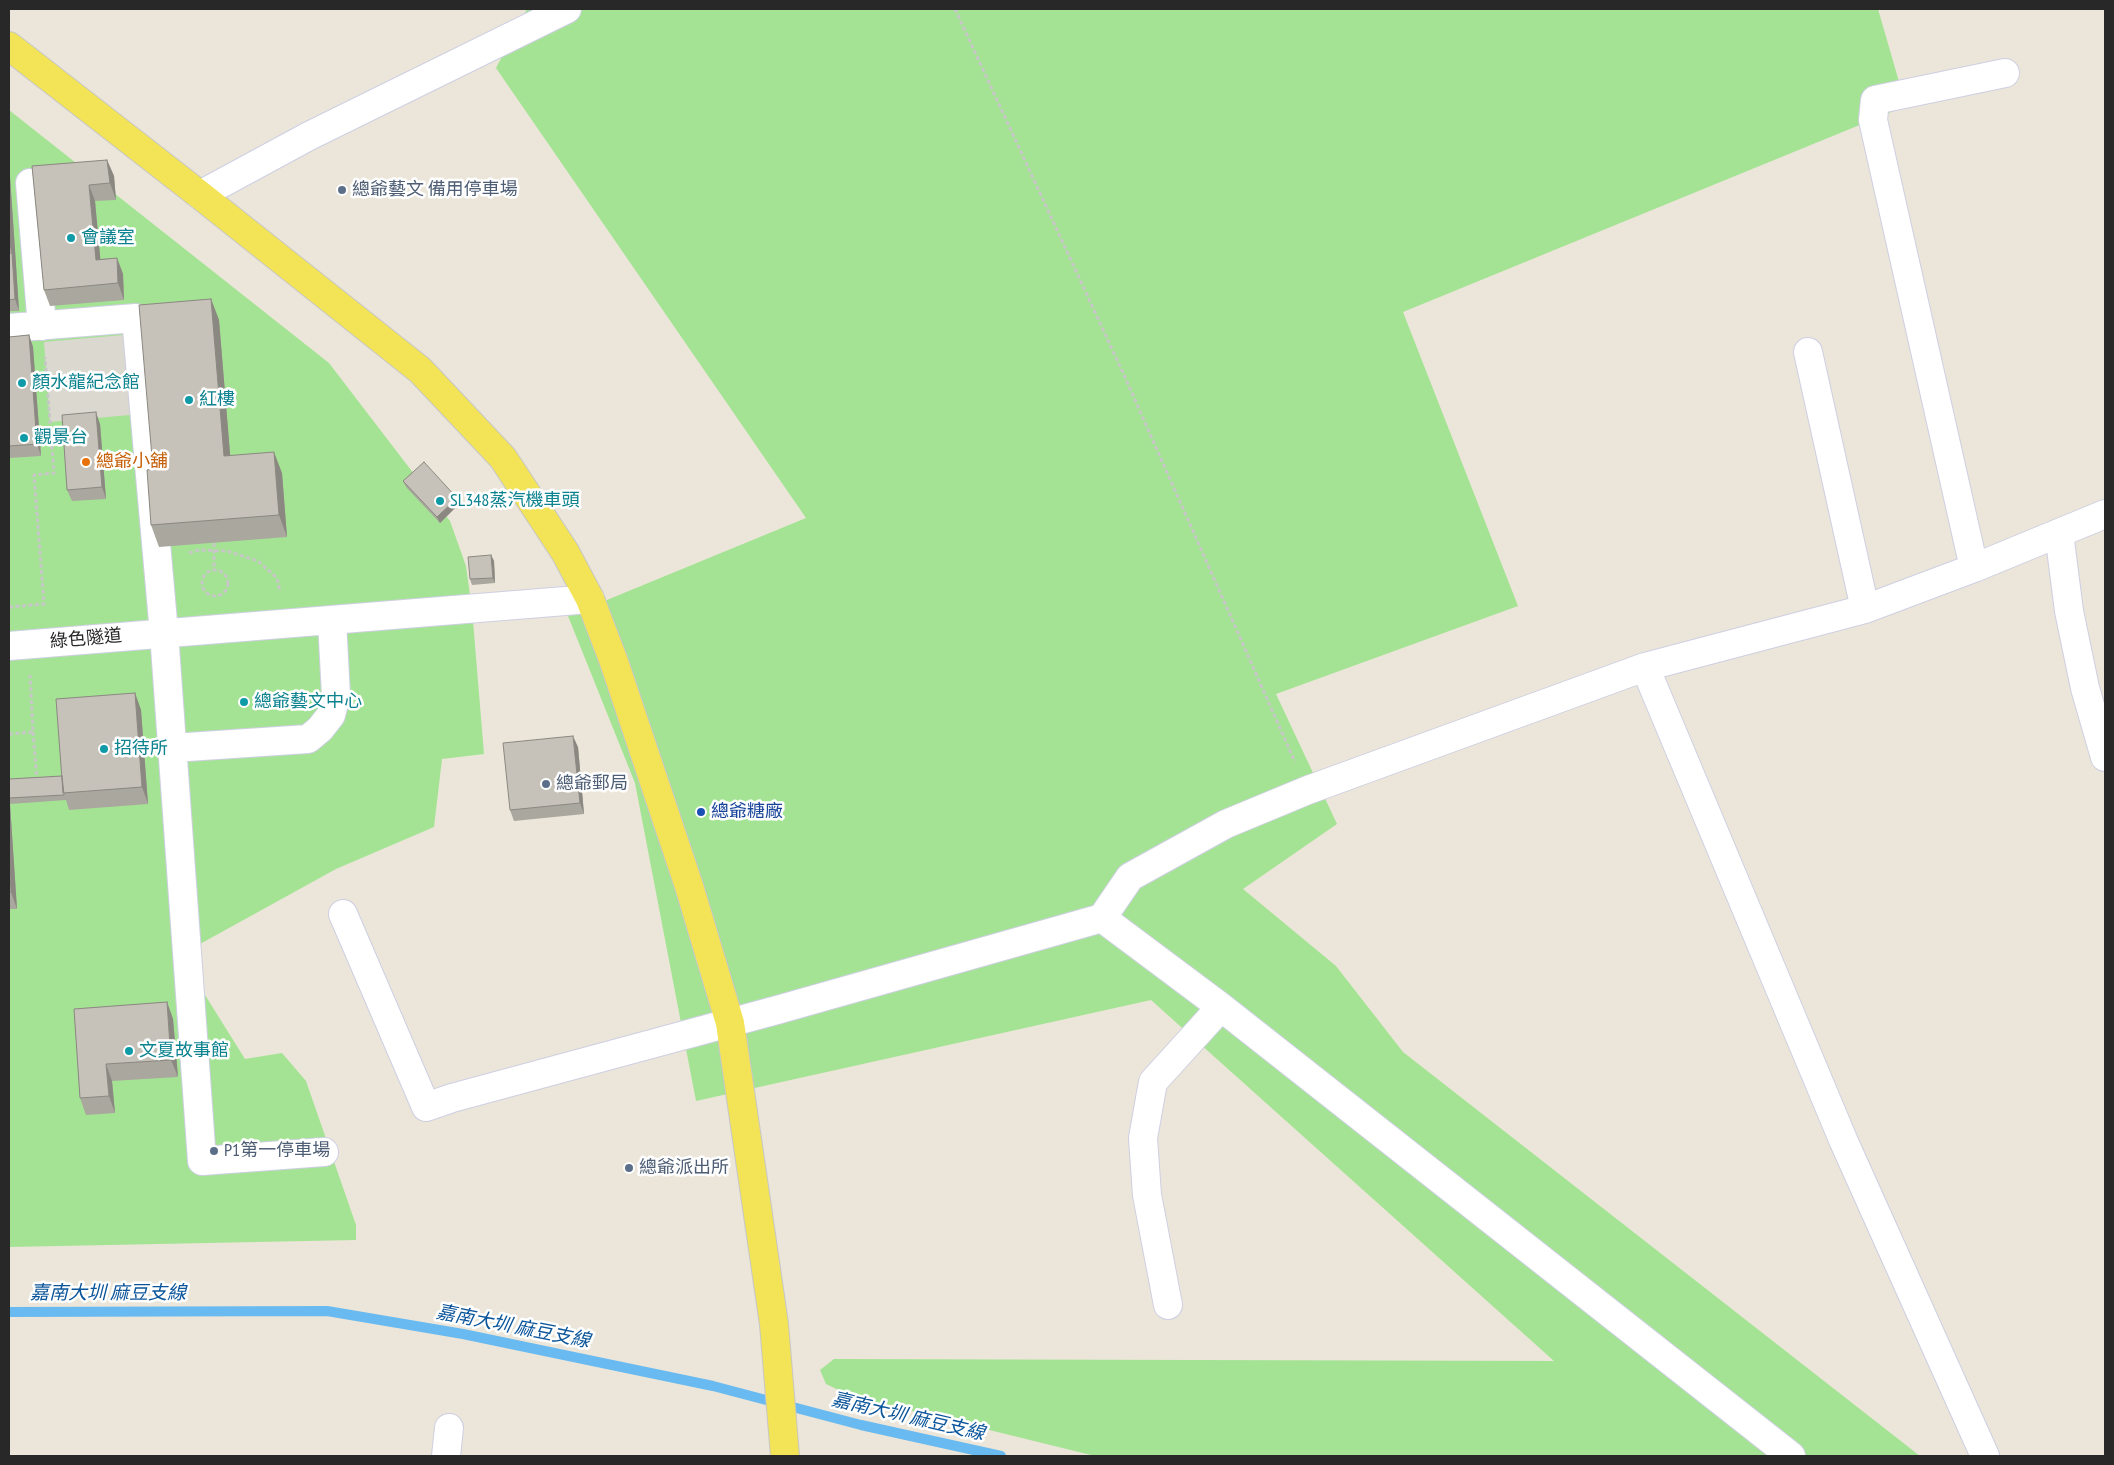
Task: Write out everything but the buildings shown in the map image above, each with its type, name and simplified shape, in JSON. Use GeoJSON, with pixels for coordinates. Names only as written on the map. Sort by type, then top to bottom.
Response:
{"type":"FeatureCollection","features":[{"type":"Feature","properties":{"kind":"main road"},"geometry":{"type":"LineString","coordinates":[[9,46],[420,370],[503,458],[565,552],[590,600],[635,722],[683,867],[730,1023],[774,1324],[785,1456]]}},
{"type":"Feature","properties":{"kind":"street"},"geometry":{"type":"LineString","coordinates":[[200,195],[309,136],[567,9]]}},
{"type":"Feature","properties":{"kind":"street"},"geometry":{"type":"LineString","coordinates":[[1974,568],[1873,120],[1875,100],[2005,73]]}},
{"type":"Feature","properties":{"kind":"street"},"geometry":{"type":"LineString","coordinates":[[30,183],[42,326]]}},
{"type":"Feature","properties":{"kind":"street"},"geometry":{"type":"LineString","coordinates":[[9,328],[136,318],[164,633],[202,1161],[324,1152]]}},
{"type":"Feature","properties":{"kind":"street"},"geometry":{"type":"LineString","coordinates":[[1808,352],[1865,609]]}},
{"type":"Feature","properties":{"kind":"street"},"geometry":{"type":"LineString","coordinates":[[343,914],[426,1107],[452,1098],[730,1023],[1102,918],[1130,877],[1226,824],[1308,790],[1646,667],[1865,609],[1974,568],[2105,514]]}},
{"type":"Feature","properties":{"kind":"street"},"geometry":{"type":"LineString","coordinates":[[2059,533],[2069,611],[2085,688],[2105,757]]}},
{"type":"Feature","properties":{"kind":"street","name":"綠色隧道"},"geometry":{"type":"LineString","coordinates":[[18,645],[590,600]]}},
{"type":"Feature","properties":{"kind":"street"},"geometry":{"type":"LineString","coordinates":[[172,748],[308,739],[320,729],[331,715],[336,696],[332,620]]}},
{"type":"Feature","properties":{"kind":"street"},"geometry":{"type":"LineString","coordinates":[[1646,667],[1844,1142],[1985,1456]]}},
{"type":"Feature","properties":{"kind":"street"},"geometry":{"type":"LineString","coordinates":[[1102,918],[1221,1007],[1791,1456]]}},
{"type":"Feature","properties":{"kind":"street"},"geometry":{"type":"LineString","coordinates":[[1168,1305],[1147,1195],[1143,1138],[1154,1082],[1221,1007]]}},
{"type":"Feature","properties":{"kind":"street"},"geometry":{"type":"LineString","coordinates":[[446,1456],[449,1428]]}},
{"type":"Feature","properties":{"kind":"path"},"geometry":{"type":"LineString","coordinates":[[955,9],[1124,375],[1308,790]]}},
{"type":"Feature","properties":{"kind":"path"},"geometry":{"type":"LineString","coordinates":[[9,607],[44,604],[34,475],[54,473],[42,326]]}},
{"type":"Feature","properties":{"kind":"path"},"geometry":{"type":"LineString","coordinates":[[214,543],[214,570]]}},
{"type":"Feature","properties":{"kind":"path"},"geometry":{"type":"LineString","coordinates":[[159,572],[176,557],[198,550],[226,550],[258,561],[277,578],[285,624]]}},
{"type":"Feature","properties":{"kind":"path"},"geometry":{"type":"LineString","coordinates":[[214,570],[222,572],[228,583],[226,591],[219,596],[206,593],[202,585],[203,576],[214,570]]}},
{"type":"Feature","properties":{"kind":"path"},"geometry":{"type":"LineString","coordinates":[[18,645],[34,732],[37,783]]}},
{"type":"Feature","properties":{"kind":"path"},"geometry":{"type":"LineString","coordinates":[[9,734],[34,732]]}},
{"type":"Feature","properties":{"kind":"green space"},"geometry":{"type":"Polygon","coordinates":[[[527,9],[1878,9],[1906,106],[1403,312],[1518,606],[1276,694],[1337,824],[1243,889],[1336,966],[1403,1052],[1920,1456],[1095,1456],[851,1396],[826,1384],[820,1370],[834,1359],[1554,1361],[1151,1000],[696,1101],[635,783],[568,616],[806,518],[496,68],[527,9]]]}},
{"type":"Feature","properties":{"kind":"green space","name":"總爺藝文中心"},"geometry":{"type":"Polygon","coordinates":[[[9,110],[329,363],[450,521],[466,566],[472,609],[484,754],[442,759],[434,827],[336,869],[180,955],[245,1059],[282,1053],[306,1081],[356,1225],[356,1240],[9,1247],[9,110]]]}},
{"type":"Feature","properties":{"kind":"shaded area"},"geometry":{"type":"Polygon","coordinates":[[[123,335],[130,415],[50,422],[44,342],[123,335]]]}},
{"type":"Feature","properties":{"kind":"waterway","name":"嘉南大圳 麻豆支線"},"geometry":{"type":"LineString","coordinates":[[9,1312],[327,1311],[463,1334],[713,1386],[861,1425],[1001,1456]]}},
{"type":"Feature","properties":{"kind":"place","name":"總爺藝文 備用停車場"},"geometry":{"type":"Point","coordinates":[342,190]}},
{"type":"Feature","properties":{"kind":"place","name":"會議室"},"geometry":{"type":"Point","coordinates":[71,238]}},
{"type":"Feature","properties":{"kind":"place","name":"顏水龍紀念館"},"geometry":{"type":"Point","coordinates":[22,383]}},
{"type":"Feature","properties":{"kind":"place","name":"紅樓"},"geometry":{"type":"Point","coordinates":[189,400]}},
{"type":"Feature","properties":{"kind":"place","name":"觀景台"},"geometry":{"type":"Point","coordinates":[24,438]}},
{"type":"Feature","properties":{"kind":"place","name":"總爺小舖"},"geometry":{"type":"Point","coordinates":[86,462]}},
{"type":"Feature","properties":{"kind":"place","name":"SL348蒸汽機車頭"},"geometry":{"type":"Point","coordinates":[440,501]}},
{"type":"Feature","properties":{"kind":"place","name":"總爺藝文中心"},"geometry":{"type":"Point","coordinates":[244,702]}},
{"type":"Feature","properties":{"kind":"place","name":"招待所"},"geometry":{"type":"Point","coordinates":[104,749]}},
{"type":"Feature","properties":{"kind":"place","name":"總爺郵局"},"geometry":{"type":"Point","coordinates":[546,784]}},
{"type":"Feature","properties":{"kind":"place","name":"總爺糖廠"},"geometry":{"type":"Point","coordinates":[701,812]}},
{"type":"Feature","properties":{"kind":"place","name":"文夏故事館"},"geometry":{"type":"Point","coordinates":[129,1051]}},
{"type":"Feature","properties":{"kind":"place","name":"P1第一停車場"},"geometry":{"type":"Point","coordinates":[214,1151]}},
{"type":"Feature","properties":{"kind":"place","name":"總爺派出所"},"geometry":{"type":"Point","coordinates":[629,1168]}}]}
